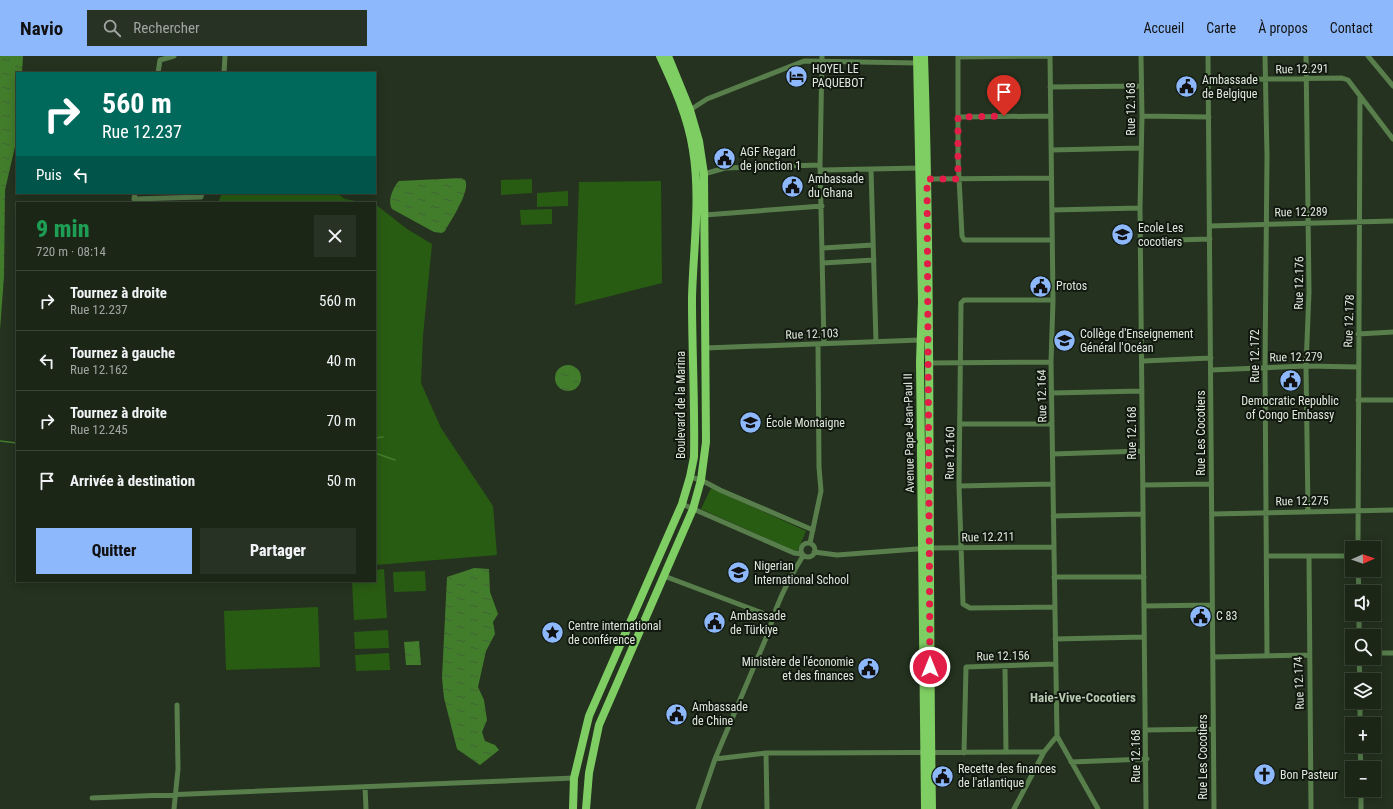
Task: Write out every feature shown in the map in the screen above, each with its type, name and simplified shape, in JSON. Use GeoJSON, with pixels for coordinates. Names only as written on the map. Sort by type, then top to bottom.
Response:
{"type":"FeatureCollection","features":[{"type":"Feature","properties":{"kind":"main road","name":"Boulevard de la Marina"},"geometry":{"type":"LineString","coordinates":[[573,809],[574,778],[584,731],[596,698],[682,504],[690,477],[694,451],[692,298],[697,230],[693,150],[684,113],[660,56]]}},
{"type":"Feature","properties":{"kind":"main road","name":"Boulevard de la Marina"},"geometry":{"type":"LineString","coordinates":[[586,809],[589,773],[599,725],[693,509],[701,480],[706,442],[704,174],[690,110],[668,56]]}},
{"type":"Feature","properties":{"kind":"main road","name":"Avenue Pape Jean-Paul II"},"geometry":{"type":"LineString","coordinates":[[924,56],[929,363],[927,548],[928,752],[926,809]]}},
{"type":"Feature","properties":{"kind":"main road","name":"Avenue Pape Jean-Paul II"},"geometry":{"type":"LineString","coordinates":[[917,60],[922,321],[920,340],[927,548]]}},
{"type":"Feature","properties":{"kind":"main road","name":"Avenue Pape Jean-Paul II"},"geometry":{"type":"LineString","coordinates":[[928,752],[932,809]]}},
{"type":"Feature","properties":{"kind":"street"},"geometry":{"type":"LineString","coordinates":[[158,72],[160,60],[174,56]]}},
{"type":"Feature","properties":{"kind":"street"},"geometry":{"type":"LineString","coordinates":[[224,72],[225,56]]}},
{"type":"Feature","properties":{"kind":"street"},"geometry":{"type":"LineString","coordinates":[[1050,56],[958,57],[958,179],[962,236],[964,240],[1052,240]]}},
{"type":"Feature","properties":{"kind":"street","name":"Rue 12.164"},"geometry":{"type":"LineString","coordinates":[[1050,56],[1052,210],[1051,362],[1057,736]]}},
{"type":"Feature","properties":{"kind":"street","name":"Rue 12.168"},"geometry":{"type":"LineString","coordinates":[[1141,56],[1142,116],[1140,148],[1140,208],[1142,241],[1142,451],[1147,760],[1146,809]]}},
{"type":"Feature","properties":{"kind":"street","name":"Rue Les Cocotiers"},"geometry":{"type":"LineString","coordinates":[[1208,56],[1214,809]]}},
{"type":"Feature","properties":{"kind":"street","name":"Rue 12.172"},"geometry":{"type":"LineString","coordinates":[[1265,56],[1267,656]]}},
{"type":"Feature","properties":{"kind":"street","name":"Rue 12.176"},"geometry":{"type":"LineString","coordinates":[[1306,56],[1308,79],[1309,222],[1309,292],[1306,366],[1308,511]]}},
{"type":"Feature","properties":{"kind":"street"},"geometry":{"type":"LineString","coordinates":[[1368,56],[1393,86]]}},
{"type":"Feature","properties":{"kind":"street"},"geometry":{"type":"LineString","coordinates":[[810,543],[821,491],[819,467],[823,263],[821,168],[822,59]]}},
{"type":"Feature","properties":{"kind":"street"},"geometry":{"type":"LineString","coordinates":[[690,110],[707,99],[804,61],[822,59],[917,60]]}},
{"type":"Feature","properties":{"kind":"street","name":"Rue 12.291"},"geometry":{"type":"LineString","coordinates":[[1209,80],[1342,78],[1348,80],[1360,96]]}},
{"type":"Feature","properties":{"kind":"street"},"geometry":{"type":"LineString","coordinates":[[1050,87],[1141,86]]}},
{"type":"Feature","properties":{"kind":"street"},"geometry":{"type":"LineString","coordinates":[[1360,96],[1393,139]]}},
{"type":"Feature","properties":{"kind":"street","name":"Rue 12.178"},"geometry":{"type":"LineString","coordinates":[[1358,541],[1360,96]]}},
{"type":"Feature","properties":{"kind":"street"},"geometry":{"type":"LineString","coordinates":[[958,117],[1051,116]]}},
{"type":"Feature","properties":{"kind":"street"},"geometry":{"type":"LineString","coordinates":[[1142,116],[1209,117]]}},
{"type":"Feature","properties":{"kind":"street"},"geometry":{"type":"LineString","coordinates":[[1051,150],[1140,148]]}},
{"type":"Feature","properties":{"kind":"street"},"geometry":{"type":"LineString","coordinates":[[704,174],[725,168],[920,168]]}},
{"type":"Feature","properties":{"kind":"street"},"geometry":{"type":"LineString","coordinates":[[871,169],[876,342]]}},
{"type":"Feature","properties":{"kind":"street"},"geometry":{"type":"LineString","coordinates":[[927,179],[1051,178]]}},
{"type":"Feature","properties":{"kind":"street"},"geometry":{"type":"LineString","coordinates":[[135,194],[134,199],[201,197],[202,194]]}},
{"type":"Feature","properties":{"kind":"street"},"geometry":{"type":"LineString","coordinates":[[705,215],[822,206]]}},
{"type":"Feature","properties":{"kind":"street"},"geometry":{"type":"LineString","coordinates":[[1052,210],[1140,208]]}},
{"type":"Feature","properties":{"kind":"street","name":"Rue 12.289"},"geometry":{"type":"LineString","coordinates":[[1210,226],[1266,223],[1393,221]]}},
{"type":"Feature","properties":{"kind":"street"},"geometry":{"type":"LineString","coordinates":[[1142,241],[1210,239]]}},
{"type":"Feature","properties":{"kind":"street"},"geometry":{"type":"LineString","coordinates":[[823,248],[873,246]]}},
{"type":"Feature","properties":{"kind":"street"},"geometry":{"type":"LineString","coordinates":[[823,263],[874,260]]}},
{"type":"Feature","properties":{"kind":"street","name":"Rue 12.160"},"geometry":{"type":"LineString","coordinates":[[1052,300],[964,300],[961,303],[959,486],[963,604],[970,608],[1054,607]]}},
{"type":"Feature","properties":{"kind":"street"},"geometry":{"type":"LineString","coordinates":[[1358,334],[1393,332]]}},
{"type":"Feature","properties":{"kind":"street","name":"Rue 12.103"},"geometry":{"type":"LineString","coordinates":[[705,348],[920,340]]}},
{"type":"Feature","properties":{"kind":"street"},"geometry":{"type":"LineString","coordinates":[[1143,361],[1210,358]]}},
{"type":"Feature","properties":{"kind":"street"},"geometry":{"type":"LineString","coordinates":[[929,363],[1051,362]]}},
{"type":"Feature","properties":{"kind":"street","name":"Rue 12.279"},"geometry":{"type":"LineString","coordinates":[[1211,370],[1306,366],[1358,367]]}},
{"type":"Feature","properties":{"kind":"street"},"geometry":{"type":"LineString","coordinates":[[1052,393],[1142,391]]}},
{"type":"Feature","properties":{"kind":"street"},"geometry":{"type":"LineString","coordinates":[[1358,400],[1393,400]]}},
{"type":"Feature","properties":{"kind":"street"},"geometry":{"type":"LineString","coordinates":[[960,424],[1052,424]]}},
{"type":"Feature","properties":{"kind":"street"},"geometry":{"type":"LineString","coordinates":[[1053,454],[1142,451]]}},
{"type":"Feature","properties":{"kind":"street"},"geometry":{"type":"LineString","coordinates":[[690,477],[701,480],[720,490],[813,530]]}},
{"type":"Feature","properties":{"kind":"street"},"geometry":{"type":"LineString","coordinates":[[959,486],[1053,484]]}},
{"type":"Feature","properties":{"kind":"street"},"geometry":{"type":"LineString","coordinates":[[1143,485],[1211,484]]}},
{"type":"Feature","properties":{"kind":"street"},"geometry":{"type":"LineString","coordinates":[[682,504],[794,553],[811,557],[814,552],[814,547],[810,543]]}},
{"type":"Feature","properties":{"kind":"street","name":"Rue 12.275"},"geometry":{"type":"LineString","coordinates":[[1212,514],[1393,510]]}},
{"type":"Feature","properties":{"kind":"street"},"geometry":{"type":"LineString","coordinates":[[1053,516],[1143,514]]}},
{"type":"Feature","properties":{"kind":"street"},"geometry":{"type":"LineString","coordinates":[[698,809],[715,759],[769,631],[773,617],[788,581],[802,555],[802,546],[810,543]]}},
{"type":"Feature","properties":{"kind":"street","name":"Rue 12.211"},"geometry":{"type":"LineString","coordinates":[[814,552],[843,554],[927,548],[1053,546]]}},
{"type":"Feature","properties":{"kind":"street"},"geometry":{"type":"LineString","coordinates":[[1267,556],[1345,556]]}},
{"type":"Feature","properties":{"kind":"street","name":"Rue 12.174"},"geometry":{"type":"LineString","coordinates":[[1309,556],[1308,655],[1311,809]]}},
{"type":"Feature","properties":{"kind":"street"},"geometry":{"type":"LineString","coordinates":[[664,576],[773,617]]}},
{"type":"Feature","properties":{"kind":"street"},"geometry":{"type":"LineString","coordinates":[[1054,577],[1144,577]]}},
{"type":"Feature","properties":{"kind":"street"},"geometry":{"type":"LineString","coordinates":[[1144,606],[1212,605]]}},
{"type":"Feature","properties":{"kind":"street"},"geometry":{"type":"LineString","coordinates":[[1055,639],[1144,637]]}},
{"type":"Feature","properties":{"kind":"street"},"geometry":{"type":"LineString","coordinates":[[1381,653],[1393,653]]}},
{"type":"Feature","properties":{"kind":"street"},"geometry":{"type":"LineString","coordinates":[[1212,657],[1308,655]]}},
{"type":"Feature","properties":{"kind":"street","name":"Rue 12.156"},"geometry":{"type":"LineString","coordinates":[[964,753],[966,667],[1056,664]]}},
{"type":"Feature","properties":{"kind":"street"},"geometry":{"type":"LineString","coordinates":[[1005,666],[1006,752]]}},
{"type":"Feature","properties":{"kind":"street"},"geometry":{"type":"LineString","coordinates":[[174,809],[174,795],[178,769],[177,705]]}},
{"type":"Feature","properties":{"kind":"street"},"geometry":{"type":"LineString","coordinates":[[1146,730],[1213,729]]}},
{"type":"Feature","properties":{"kind":"street"},"geometry":{"type":"LineString","coordinates":[[1014,809],[1044,752],[1057,736],[1098,809]]}},
{"type":"Feature","properties":{"kind":"street"},"geometry":{"type":"LineString","coordinates":[[715,759],[766,754],[1044,752]]}},
{"type":"Feature","properties":{"kind":"street"},"geometry":{"type":"LineString","coordinates":[[766,754],[767,809]]}},
{"type":"Feature","properties":{"kind":"street"},"geometry":{"type":"LineString","coordinates":[[1071,762],[1147,760]]}},
{"type":"Feature","properties":{"kind":"street"},"geometry":{"type":"LineString","coordinates":[[92,798],[574,778]]}},
{"type":"Feature","properties":{"kind":"street"},"geometry":{"type":"LineString","coordinates":[[365,787],[366,809]]}},
{"type":"Feature","properties":{"kind":"street"},"geometry":{"type":"LineString","coordinates":[[1361,797],[1361,809]]}},
{"type":"Feature","properties":{"kind":"shaded area"},"geometry":{"type":"Polygon","coordinates":[[[532,179],[532,193],[501,195],[501,180],[532,179]]]}},
{"type":"Feature","properties":{"kind":"shaded area"},"geometry":{"type":"Polygon","coordinates":[[[661,181],[662,283],[575,305],[579,182],[661,181]]]}},
{"type":"Feature","properties":{"kind":"shaded area"},"geometry":{"type":"Polygon","coordinates":[[[568,191],[568,206],[537,207],[537,193],[568,191]]]}},
{"type":"Feature","properties":{"kind":"shaded area"},"geometry":{"type":"Polygon","coordinates":[[[222,194],[338,194],[345,199],[362,202],[218,202],[222,194]]]}},
{"type":"Feature","properties":{"kind":"shaded area"},"geometry":{"type":"Polygon","coordinates":[[[376,205],[407,229],[432,244],[423,336],[421,383],[441,428],[493,506],[497,555],[376,565],[376,205]]]}},
{"type":"Feature","properties":{"kind":"shaded area"},"geometry":{"type":"Polygon","coordinates":[[[552,209],[552,224],[521,225],[520,210],[552,209]]]}},
{"type":"Feature","properties":{"kind":"shaded area"},"geometry":{"type":"Polygon","coordinates":[[[711,488],[806,531],[797,552],[701,509],[711,488]]]}},
{"type":"Feature","properties":{"kind":"shaded area"},"geometry":{"type":"Polygon","coordinates":[[[384,569],[387,618],[354,620],[352,582],[376,582],[376,570],[384,569]]]}},
{"type":"Feature","properties":{"kind":"shaded area"},"geometry":{"type":"Polygon","coordinates":[[[425,571],[426,591],[394,592],[393,572],[425,571]]]}},
{"type":"Feature","properties":{"kind":"shaded area"},"geometry":{"type":"Polygon","coordinates":[[[318,607],[320,667],[226,670],[224,611],[318,607]]]}},
{"type":"Feature","properties":{"kind":"shaded area"},"geometry":{"type":"Polygon","coordinates":[[[388,630],[389,648],[355,649],[354,632],[388,630]]]}},
{"type":"Feature","properties":{"kind":"shaded area"},"geometry":{"type":"Polygon","coordinates":[[[389,653],[390,670],[356,671],[355,655],[389,653]]]}},
{"type":"Feature","properties":{"kind":"water"},"geometry":{"type":"Polygon","coordinates":[[[0,56],[23,56],[22,72],[16,72],[16,142],[5,190],[4,276],[0,330],[0,56]]]}},
{"type":"Feature","properties":{"kind":"water"},"geometry":{"type":"Polygon","coordinates":[[[461,178],[465,180],[466,185],[463,198],[456,213],[445,231],[442,233],[434,232],[392,209],[390,202],[391,194],[399,181],[461,178]]]}},
{"type":"Feature","properties":{"kind":"water"},"geometry":{"type":"Polygon","coordinates":[[[568,365],[577,369],[581,378],[577,387],[568,391],[559,387],[555,378],[559,369],[568,365]]]}},
{"type":"Feature","properties":{"kind":"water"},"geometry":{"type":"Polygon","coordinates":[[[474,568],[489,569],[490,592],[498,614],[493,622],[495,634],[486,651],[478,687],[484,700],[487,720],[482,732],[485,741],[495,745],[499,750],[480,765],[457,749],[444,698],[442,678],[447,577],[474,568]]]}},
{"type":"Feature","properties":{"kind":"water"},"geometry":{"type":"Polygon","coordinates":[[[419,641],[421,665],[406,665],[404,642],[419,641]]]}},
{"type":"Feature","properties":{"kind":"waterway"},"geometry":{"type":"LineString","coordinates":[[376,438],[383,437]]}},
{"type":"Feature","properties":{"kind":"waterway"},"geometry":{"type":"LineString","coordinates":[[0,441],[16,443]]}},
{"type":"Feature","properties":{"kind":"waterway"},"geometry":{"type":"LineString","coordinates":[[376,453],[395,460]]}},
{"type":"Feature","properties":{"kind":"place","name":"HOYEL LE PAQUEBOT"},"geometry":{"type":"Point","coordinates":[796,76]}},
{"type":"Feature","properties":{"kind":"place","name":"Ambassade de Belgique"},"geometry":{"type":"Point","coordinates":[1186,87]}},
{"type":"Feature","properties":{"kind":"place","name":"AGF Regard de jonction 1"},"geometry":{"type":"Point","coordinates":[725,159]}},
{"type":"Feature","properties":{"kind":"place","name":"Ambassade du Ghana"},"geometry":{"type":"Point","coordinates":[792,186]}},
{"type":"Feature","properties":{"kind":"place","name":"Ecole Les cocotiers"},"geometry":{"type":"Point","coordinates":[1123,235]}},
{"type":"Feature","properties":{"kind":"place","name":"Protos"},"geometry":{"type":"Point","coordinates":[1040,286]}},
{"type":"Feature","properties":{"kind":"place","name":"Collège d'Enseignement Général l'Océan"},"geometry":{"type":"Point","coordinates":[1065,341]}},
{"type":"Feature","properties":{"kind":"place","name":"Democratic Republic of Congo Embassy"},"geometry":{"type":"Point","coordinates":[1290,380]}},
{"type":"Feature","properties":{"kind":"place","name":"École Montaigne"},"geometry":{"type":"Point","coordinates":[751,423]}},
{"type":"Feature","properties":{"kind":"place","name":"Nigerian International School"},"geometry":{"type":"Point","coordinates":[738,573]}},
{"type":"Feature","properties":{"kind":"place","name":"C 83"},"geometry":{"type":"Point","coordinates":[1201,616]}},
{"type":"Feature","properties":{"kind":"place","name":"Ambassade de Türkiye"},"geometry":{"type":"Point","coordinates":[715,623]}},
{"type":"Feature","properties":{"kind":"place","name":"Centre international de conférence"},"geometry":{"type":"Point","coordinates":[553,633]}},
{"type":"Feature","properties":{"kind":"place","name":"Ministère de l'économie et des finances"},"geometry":{"type":"Point","coordinates":[869,669]}},
{"type":"Feature","properties":{"kind":"place","name":"Ambassade de Chine"},"geometry":{"type":"Point","coordinates":[676,714]}},
{"type":"Feature","properties":{"kind":"place","name":"Bon Pasteur"},"geometry":{"type":"Point","coordinates":[1264,775]}},
{"type":"Feature","properties":{"kind":"place","name":"Recette des finances de l'atlantique"},"geometry":{"type":"Point","coordinates":[943,776]}},
{"type":"Feature","properties":{"kind":"district","name":"Haie-Vive-Cocotiers"},"geometry":{"type":"Point","coordinates":[1083,697]}},
{"type":"Feature","properties":{"kind":"route"},"geometry":{"type":"LineString","coordinates":[[930,667],[929,302],[927,179],[958,179],[958,117],[1004,116]]}}]}
